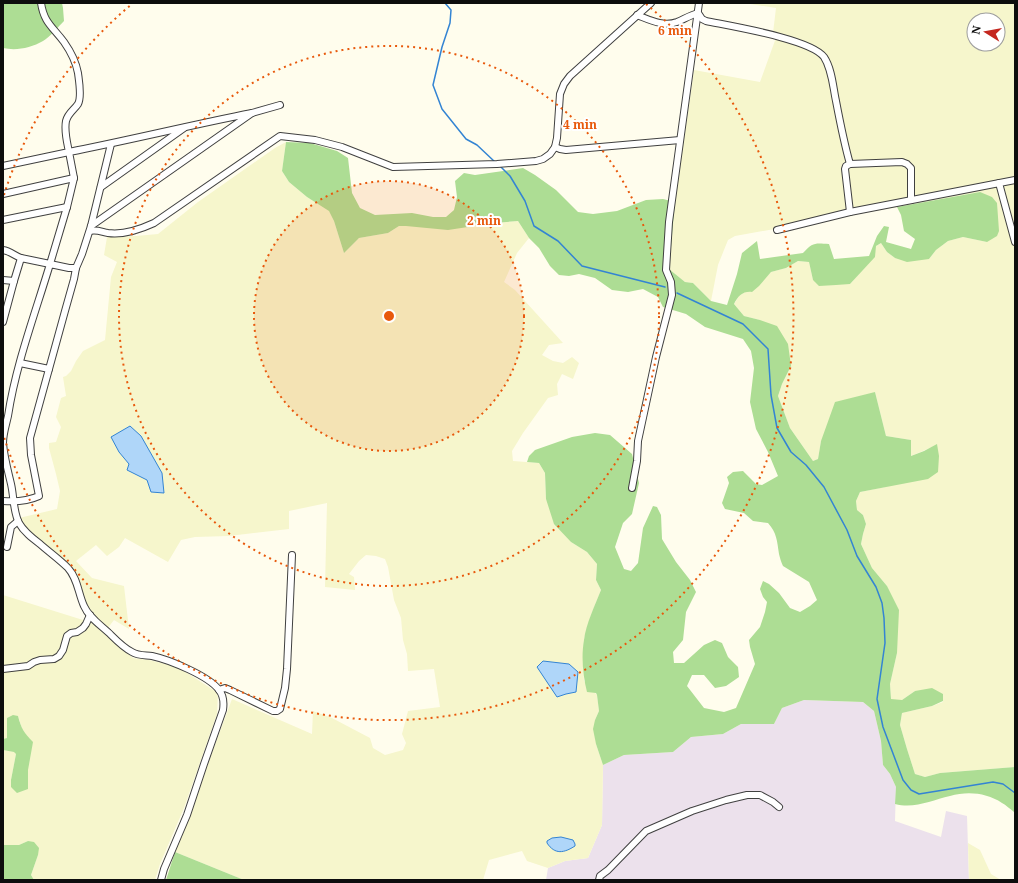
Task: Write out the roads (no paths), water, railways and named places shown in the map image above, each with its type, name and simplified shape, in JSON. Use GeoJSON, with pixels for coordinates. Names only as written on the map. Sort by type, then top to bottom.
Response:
{"type":"FeatureCollection","features":[{"type":"Feature","properties":{"kind":"street"},"geometry":{"type":"LineString","coordinates":[[41,3],[47,22],[64,43],[75,61],[78,74],[80,100],[69,113],[65,123],[65,131],[74,178],[67,207],[20,362],[10,401],[3,442],[18,521],[29,536],[64,564],[72,573],[77,582],[83,604],[94,620],[132,652],[161,658],[177,664],[212,683],[219,690],[223,699],[223,710],[187,815],[164,869],[161,880]]}},
{"type":"Feature","properties":{"kind":"street"},"geometry":{"type":"LineString","coordinates":[[90,228],[107,233],[118,234],[154,223],[280,136],[315,140],[342,146],[396,167],[497,164],[536,161],[543,159],[550,154],[555,147],[560,94],[564,84],[576,69],[651,3]]}},
{"type":"Feature","properties":{"kind":"street"},"geometry":{"type":"LineString","coordinates":[[632,488],[637,461],[638,441],[656,357],[672,295],[671,282],[666,270],[669,222],[699,3]]}},
{"type":"Feature","properties":{"kind":"street"},"geometry":{"type":"LineString","coordinates":[[637,15],[654,22],[670,24],[698,13]]}},
{"type":"Feature","properties":{"kind":"street"},"geometry":{"type":"LineString","coordinates":[[698,13],[702,19],[706,21],[772,34],[811,47],[823,56],[829,68],[850,164]]}},
{"type":"Feature","properties":{"kind":"street"},"geometry":{"type":"LineString","coordinates":[[3,166],[252,113],[280,105]]}},
{"type":"Feature","properties":{"kind":"street"},"geometry":{"type":"LineString","coordinates":[[90,228],[252,113]]}},
{"type":"Feature","properties":{"kind":"street"},"geometry":{"type":"LineString","coordinates":[[100,187],[188,126]]}},
{"type":"Feature","properties":{"kind":"street"},"geometry":{"type":"LineString","coordinates":[[555,147],[560,150],[566,150],[680,140]]}},
{"type":"Feature","properties":{"kind":"street"},"geometry":{"type":"LineString","coordinates":[[3,501],[14,502],[39,496],[31,455],[30,438],[76,268],[90,228],[111,144]]}},
{"type":"Feature","properties":{"kind":"street"},"geometry":{"type":"LineString","coordinates":[[850,212],[845,169],[846,166],[850,164],[902,162],[907,164],[911,168],[912,200]]}},
{"type":"Feature","properties":{"kind":"street"},"geometry":{"type":"LineString","coordinates":[[3,194],[74,178]]}},
{"type":"Feature","properties":{"kind":"street"},"geometry":{"type":"LineString","coordinates":[[777,230],[850,212],[1015,180]]}},
{"type":"Feature","properties":{"kind":"street"},"geometry":{"type":"LineString","coordinates":[[1000,183],[1015,242]]}},
{"type":"Feature","properties":{"kind":"street"},"geometry":{"type":"LineString","coordinates":[[3,220],[67,207]]}},
{"type":"Feature","properties":{"kind":"street"},"geometry":{"type":"LineString","coordinates":[[3,248],[15,256],[22,258],[69,268],[76,268]]}},
{"type":"Feature","properties":{"kind":"street"},"geometry":{"type":"LineString","coordinates":[[3,322],[22,258]]}},
{"type":"Feature","properties":{"kind":"street"},"geometry":{"type":"LineString","coordinates":[[3,280],[14,281]]}},
{"type":"Feature","properties":{"kind":"street"},"geometry":{"type":"LineString","coordinates":[[20,362],[49,369]]}},
{"type":"Feature","properties":{"kind":"street"},"geometry":{"type":"LineString","coordinates":[[3,400],[10,401]]}},
{"type":"Feature","properties":{"kind":"street"},"geometry":{"type":"LineString","coordinates":[[6,547],[11,527],[18,521]]}},
{"type":"Feature","properties":{"kind":"street"},"geometry":{"type":"LineString","coordinates":[[219,690],[225,688],[273,711],[278,711],[280,709],[285,688],[287,669],[292,555]]}},
{"type":"Feature","properties":{"kind":"street"},"geometry":{"type":"LineString","coordinates":[[3,669],[28,666],[40,660],[54,659],[59,656],[63,650],[67,636],[83,628],[90,615]]}},
{"type":"Feature","properties":{"kind":"street"},"geometry":{"type":"LineString","coordinates":[[599,880],[600,876],[608,870],[646,831],[692,811],[747,794],[760,795],[773,802],[778,807]]}},
{"type":"Feature","properties":{"kind":"water"},"geometry":{"type":"Polygon","coordinates":[[[130,426],[141,436],[162,473],[164,493],[151,492],[147,480],[127,470],[129,464],[119,452],[111,437],[130,426]]]}},
{"type":"Feature","properties":{"kind":"water"},"geometry":{"type":"Polygon","coordinates":[[[543,661],[569,664],[578,672],[576,692],[557,697],[537,667],[543,661]]]}},
{"type":"Feature","properties":{"kind":"water"},"geometry":{"type":"Polygon","coordinates":[[[561,837],[573,840],[575,846],[560,852],[553,850],[547,841],[552,838],[561,837]]]}},
{"type":"Feature","properties":{"kind":"waterway"},"geometry":{"type":"LineString","coordinates":[[445,3],[451,10],[450,23],[442,47],[433,85],[442,109],[466,139],[477,145],[495,162]]}},
{"type":"Feature","properties":{"kind":"waterway"},"geometry":{"type":"LineString","coordinates":[[500,166],[510,176],[525,201],[534,226],[558,241],[582,266],[665,287]]}},
{"type":"Feature","properties":{"kind":"waterway"},"geometry":{"type":"LineString","coordinates":[[677,293],[743,324],[768,349],[771,395],[777,428],[791,452],[806,465],[824,487],[847,530],[857,556],[876,587],[882,603],[885,643],[877,699],[883,727],[903,780],[911,790],[919,794],[993,782],[1003,784],[1015,793]]}}]}
